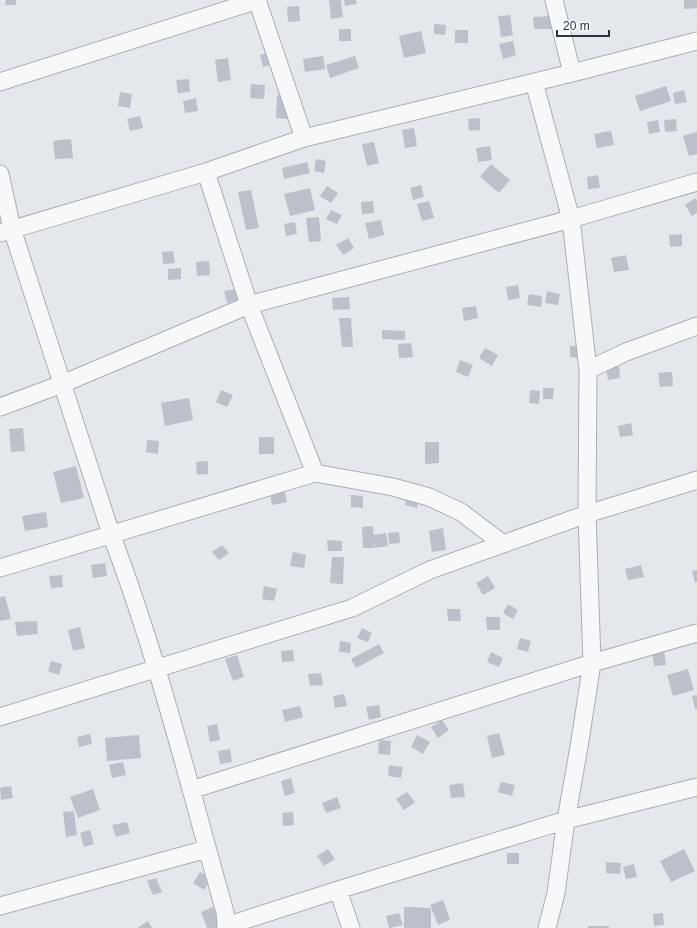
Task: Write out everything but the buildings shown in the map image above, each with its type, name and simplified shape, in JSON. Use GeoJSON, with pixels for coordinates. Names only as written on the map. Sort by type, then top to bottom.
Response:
{"type":"FeatureCollection","features":[{"type":"Feature","properties":{"kind":"street"},"geometry":{"type":"LineString","coordinates":[[0,82],[258,0],[304,138]]}},
{"type":"Feature","properties":{"kind":"street"},"geometry":{"type":"LineString","coordinates":[[554,0],[572,73]]}},
{"type":"Feature","properties":{"kind":"street"},"geometry":{"type":"LineString","coordinates":[[6,231],[206,172],[304,138],[697,41]]}},
{"type":"Feature","properties":{"kind":"street"},"geometry":{"type":"LineString","coordinates":[[534,82],[572,219],[588,370],[587,514],[592,663],[566,820],[556,893],[547,928]]}},
{"type":"Feature","properties":{"kind":"street"},"geometry":{"type":"LineString","coordinates":[[206,172],[249,305],[315,473]]}},
{"type":"Feature","properties":{"kind":"street"},"geometry":{"type":"LineString","coordinates":[[0,174],[6,231],[62,384],[111,534],[127,575],[157,669],[225,912],[226,927],[338,890],[566,820],[697,787]]}},
{"type":"Feature","properties":{"kind":"street"},"geometry":{"type":"LineString","coordinates":[[0,407],[62,384],[249,305],[572,219],[697,182]]}},
{"type":"Feature","properties":{"kind":"street"},"geometry":{"type":"LineString","coordinates":[[588,370],[626,352],[697,326]]}},
{"type":"Feature","properties":{"kind":"street"},"geometry":{"type":"LineString","coordinates":[[0,568],[315,473],[393,487],[429,497],[461,512],[503,544]]}},
{"type":"Feature","properties":{"kind":"street"},"geometry":{"type":"LineString","coordinates":[[0,718],[352,608],[430,570],[587,514],[697,480]]}},
{"type":"Feature","properties":{"kind":"street"},"geometry":{"type":"LineString","coordinates":[[191,790],[592,663],[697,633]]}},
{"type":"Feature","properties":{"kind":"street"},"geometry":{"type":"LineString","coordinates":[[0,906],[207,849]]}},
{"type":"Feature","properties":{"kind":"street"},"geometry":{"type":"LineString","coordinates":[[338,890],[352,928]]}}]}
